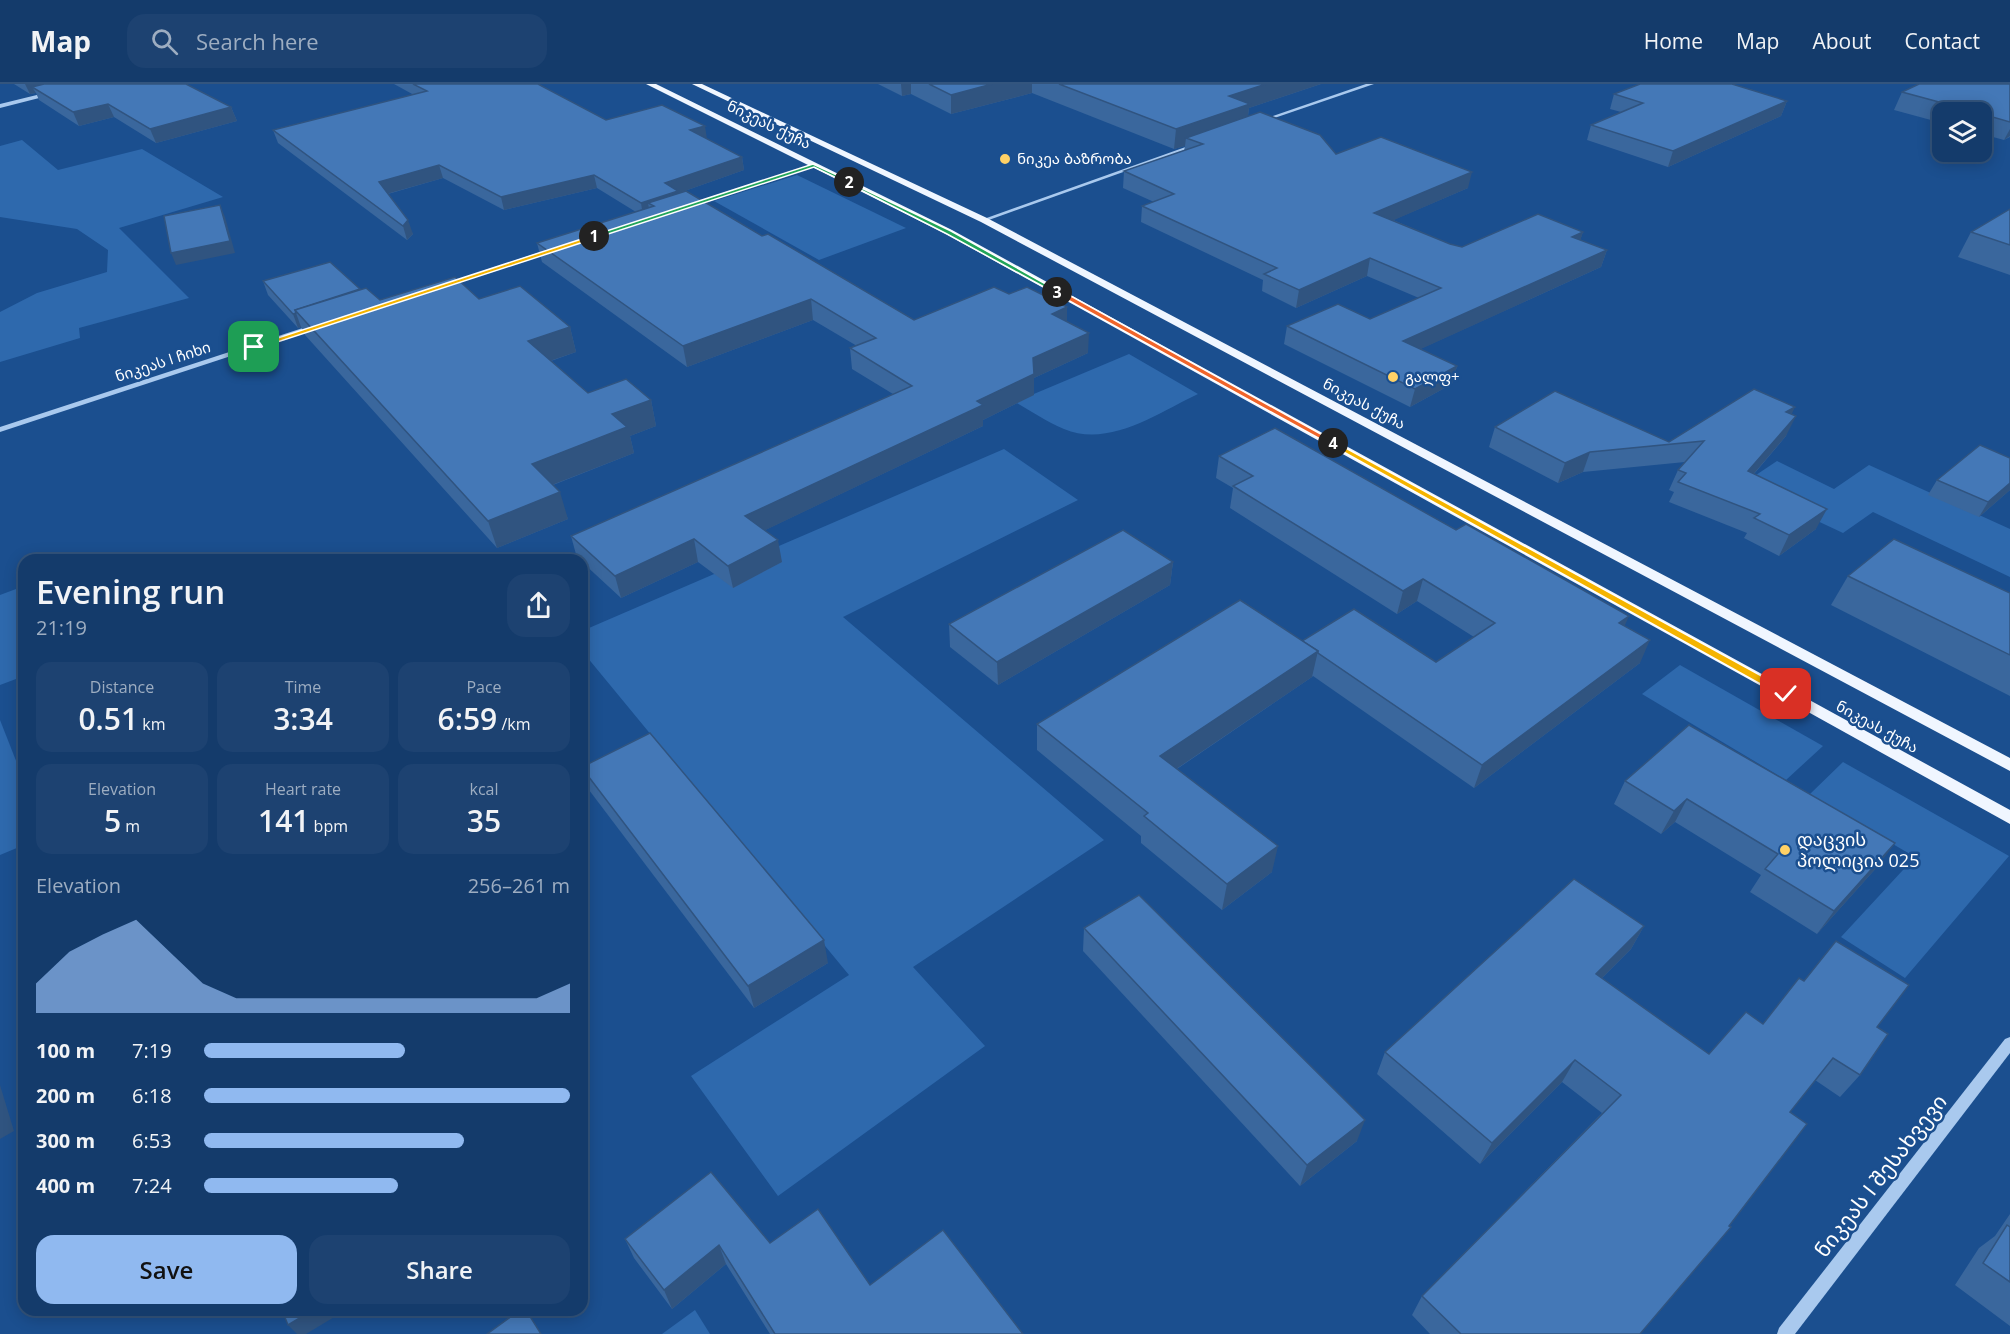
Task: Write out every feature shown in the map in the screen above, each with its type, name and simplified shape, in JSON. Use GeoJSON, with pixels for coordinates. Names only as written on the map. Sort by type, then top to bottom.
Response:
{"type":"FeatureCollection","features":[{"type":"Feature","properties":{"kind":"main road","name":"ნიკეას ქუჩა"},"geometry":{"type":"LineString","coordinates":[[650,84],[976,247],[2010,818]]}},
{"type":"Feature","properties":{"kind":"main road","name":"ნიკეას ქუჩა"},"geometry":{"type":"LineString","coordinates":[[696,84],[984,220],[2010,765]]}},
{"type":"Feature","properties":{"kind":"street"},"geometry":{"type":"LineString","coordinates":[[1254,124],[1371,84]]}},
{"type":"Feature","properties":{"kind":"street"},"geometry":{"type":"LineString","coordinates":[[0,106],[56,92]]}},
{"type":"Feature","properties":{"kind":"street"},"geometry":{"type":"LineString","coordinates":[[984,220],[1201,143]]}},
{"type":"Feature","properties":{"kind":"street"},"geometry":{"type":"LineString","coordinates":[[679,209],[814,165]]}},
{"type":"Feature","properties":{"kind":"street"},"geometry":{"type":"LineString","coordinates":[[442,286],[566,246]]}},
{"type":"Feature","properties":{"kind":"street","name":"ნიკეას I ჩიხი"},"geometry":{"type":"LineString","coordinates":[[0,430],[320,326]]}},
{"type":"Feature","properties":{"kind":"street","name":"ნიკეას I შესახვევი"},"geometry":{"type":"LineString","coordinates":[[1785,1334],[2010,1044]]}},
{"type":"Feature","properties":{"kind":"shaded area"},"geometry":{"type":"Polygon","coordinates":[[[22,140],[58,170],[142,149],[223,197],[119,228],[189,298],[79,328],[80,338],[0,362],[0,312],[37,293],[107,272],[108,250],[77,229],[0,217],[0,146],[22,140]]]}},
{"type":"Feature","properties":{"kind":"shaded area"},"geometry":{"type":"Polygon","coordinates":[[[797,175],[906,228],[819,260],[714,201],[797,175]]]}},
{"type":"Feature","properties":{"kind":"shaded area"},"geometry":{"type":"Polygon","coordinates":[[[1129,354],[1198,394],[1133,426],[1098,434],[1081,434],[1064,429],[1015,402],[1129,354]]]}},
{"type":"Feature","properties":{"kind":"shaded area"},"geometry":{"type":"Polygon","coordinates":[[[1004,449],[1078,500],[843,617],[1104,840],[913,967],[985,1046],[778,1196],[691,1076],[849,975],[588,658],[588,628],[1004,449]]]}},
{"type":"Feature","properties":{"kind":"shaded area"},"geometry":{"type":"Polygon","coordinates":[[[1777,461],[1834,489],[1869,465],[2010,529],[2010,577],[1873,512],[1843,533],[1741,485],[1777,461]]]}},
{"type":"Feature","properties":{"kind":"shaded area"},"geometry":{"type":"Polygon","coordinates":[[[18,588],[18,678],[0,685],[0,595],[18,588]]]}},
{"type":"Feature","properties":{"kind":"shaded area"},"geometry":{"type":"Polygon","coordinates":[[[1680,665],[1823,746],[1786,780],[1642,694],[1680,665]]]}},
{"type":"Feature","properties":{"kind":"shaded area"},"geometry":{"type":"Polygon","coordinates":[[[0,720],[18,766],[18,848],[0,855],[0,720]]]}},
{"type":"Feature","properties":{"kind":"shaded area"},"geometry":{"type":"Polygon","coordinates":[[[1843,762],[2009,856],[1905,978],[1841,937],[1915,857],[1809,795],[1843,762]]]}},
{"type":"Feature","properties":{"kind":"shaded area"},"geometry":{"type":"Polygon","coordinates":[[[695,1310],[710,1334],[662,1334],[695,1310]]]}},
{"type":"Feature","properties":{"kind":"building"},"geometry":{"type":"Polygon","coordinates":[[[44,84],[186,84],[231,107],[150,129],[108,104],[73,112],[32,87],[44,84]]]}},
{"type":"Feature","properties":{"kind":"building"},"geometry":{"type":"Polygon","coordinates":[[[413,84],[538,84],[606,120],[662,105],[705,126],[690,130],[742,157],[665,183],[678,191],[641,203],[594,175],[501,197],[439,165],[379,182],[408,220],[403,226],[273,130],[427,91],[413,84]]]}},
{"type":"Feature","properties":{"kind":"building"},"geometry":{"type":"Polygon","coordinates":[[[929,84],[992,84],[951,95],[929,84]]]}},
{"type":"Feature","properties":{"kind":"building"},"geometry":{"type":"Polygon","coordinates":[[[1059,84],[1266,84],[1229,96],[1250,104],[1176,129],[1059,84]]]}},
{"type":"Feature","properties":{"kind":"building"},"geometry":{"type":"Polygon","coordinates":[[[1640,84],[1732,84],[1787,101],[1673,151],[1591,125],[1643,103],[1614,94],[1640,84]]]}},
{"type":"Feature","properties":{"kind":"building"},"geometry":{"type":"Polygon","coordinates":[[[1919,84],[2010,84],[2010,122],[1992,117],[1992,102],[1939,102],[1902,92],[1919,84]]]}},
{"type":"Feature","properties":{"kind":"building"},"geometry":{"type":"Polygon","coordinates":[[[1260,112],[1320,135],[1336,154],[1381,137],[1472,172],[1374,213],[1450,244],[1462,247],[1538,214],[1583,232],[1572,237],[1607,250],[1403,341],[1457,366],[1415,389],[1287,326],[1338,304],[1370,319],[1441,288],[1370,258],[1299,290],[1264,274],[1277,268],[1142,206],[1174,194],[1124,171],[1203,144],[1186,138],[1260,112]]]}},
{"type":"Feature","properties":{"kind":"building"},"geometry":{"type":"Polygon","coordinates":[[[686,191],[762,236],[768,234],[914,320],[994,287],[1009,294],[1027,287],[1067,307],[1052,314],[1089,333],[1033,358],[1034,374],[977,401],[983,405],[745,516],[778,540],[728,566],[694,539],[615,576],[571,536],[912,386],[850,348],[876,338],[811,299],[683,346],[537,243],[654,206],[648,203],[686,191]]]}},
{"type":"Feature","properties":{"kind":"building"},"geometry":{"type":"Polygon","coordinates":[[[220,205],[230,241],[171,253],[164,216],[220,205]]]}},
{"type":"Feature","properties":{"kind":"building"},"geometry":{"type":"Polygon","coordinates":[[[2010,209],[2010,245],[1971,232],[2010,209]]]}},
{"type":"Feature","properties":{"kind":"building"},"geometry":{"type":"Polygon","coordinates":[[[330,262],[360,289],[295,310],[296,313],[293,314],[263,281],[330,262]]]}},
{"type":"Feature","properties":{"kind":"building"},"geometry":{"type":"Polygon","coordinates":[[[455,277],[479,299],[520,286],[570,327],[528,341],[588,393],[626,379],[651,400],[612,414],[627,427],[532,464],[560,492],[488,521],[295,310],[366,288],[380,300],[455,277]]]}},
{"type":"Feature","properties":{"kind":"building"},"geometry":{"type":"Polygon","coordinates":[[[1754,389],[1795,407],[1786,412],[1796,416],[1748,471],[1827,509],[1789,535],[1754,518],[1760,514],[1678,482],[1686,473],[1678,470],[1704,441],[1590,452],[1565,463],[1495,427],[1555,391],[1669,442],[1754,389]]]}},
{"type":"Feature","properties":{"kind":"building"},"geometry":{"type":"Polygon","coordinates":[[[1275,428],[1456,530],[1466,524],[1629,616],[1619,623],[1650,640],[1482,765],[1302,641],[1354,609],[1436,662],[1495,623],[1423,579],[1403,591],[1233,486],[1253,476],[1219,456],[1275,428]]]}},
{"type":"Feature","properties":{"kind":"building"},"geometry":{"type":"Polygon","coordinates":[[[1980,445],[2010,458],[2010,483],[1988,502],[1937,480],[1980,445]]]}},
{"type":"Feature","properties":{"kind":"building"},"geometry":{"type":"Polygon","coordinates":[[[1123,530],[1173,562],[997,662],[949,624],[1123,530]]]}},
{"type":"Feature","properties":{"kind":"building"},"geometry":{"type":"Polygon","coordinates":[[[1894,539],[2010,593],[2010,655],[1848,576],[1894,539]]]}},
{"type":"Feature","properties":{"kind":"building"},"geometry":{"type":"Polygon","coordinates":[[[1240,600],[1318,651],[1160,756],[1278,846],[1227,884],[1144,816],[1148,813],[1037,724],[1240,600]]]}},
{"type":"Feature","properties":{"kind":"building","name":"დაცვის პოლიცია 025"},"geometry":{"type":"Polygon","coordinates":[[[1689,725],[1895,843],[1834,911],[1765,869],[1778,854],[1687,799],[1674,811],[1625,781],[1689,725]]]}},
{"type":"Feature","properties":{"kind":"building"},"geometry":{"type":"Polygon","coordinates":[[[650,733],[824,940],[748,986],[588,776],[588,764],[650,733]]]}},
{"type":"Feature","properties":{"kind":"building"},"geometry":{"type":"Polygon","coordinates":[[[1574,879],[1644,926],[1596,974],[1709,1054],[1746,1012],[1763,1024],[1799,978],[1804,981],[1836,941],[1909,985],[1877,1027],[1888,1034],[1860,1075],[1833,1058],[1790,1112],[1807,1124],[1729,1226],[1731,1227],[1640,1334],[1461,1334],[1422,1296],[1621,1095],[1575,1060],[1492,1143],[1385,1052],[1574,879]]]}},
{"type":"Feature","properties":{"kind":"building"},"geometry":{"type":"Polygon","coordinates":[[[1139,895],[1365,1120],[1307,1165],[1084,928],[1139,895]]]}},
{"type":"Feature","properties":{"kind":"building"},"geometry":{"type":"Polygon","coordinates":[[[711,1172],[770,1243],[818,1209],[870,1285],[943,1230],[1023,1334],[775,1334],[719,1245],[664,1290],[625,1239],[711,1172]]]}},
{"type":"Feature","properties":{"kind":"building"},"geometry":{"type":"Polygon","coordinates":[[[2007,1225],[2010,1227],[2010,1282],[1983,1263],[2007,1225]]]}},
{"type":"Feature","properties":{"kind":"building"},"geometry":{"type":"Polygon","coordinates":[[[284,1316],[303,1316],[288,1325],[284,1316]]]}},
{"type":"Feature","properties":{"kind":"building"},"geometry":{"type":"Polygon","coordinates":[[[512,1316],[530,1316],[541,1334],[487,1334],[512,1316]]]}},
{"type":"Feature","properties":{"kind":"place","name":"ნიკეა ბაზრობა"},"geometry":{"type":"Point","coordinates":[1005,159]}},
{"type":"Feature","properties":{"kind":"place","name":"გალფ+"},"geometry":{"type":"Point","coordinates":[1393,377]}},
{"type":"Feature","properties":{"kind":"place","name":"დაცვის პოლიცია 025"},"geometry":{"type":"Point","coordinates":[1785,850]}},
{"type":"Feature","properties":{"kind":"route"},"geometry":{"type":"LineString","coordinates":[[254,347],[814,165],[949,232],[1786,694]]}}]}
